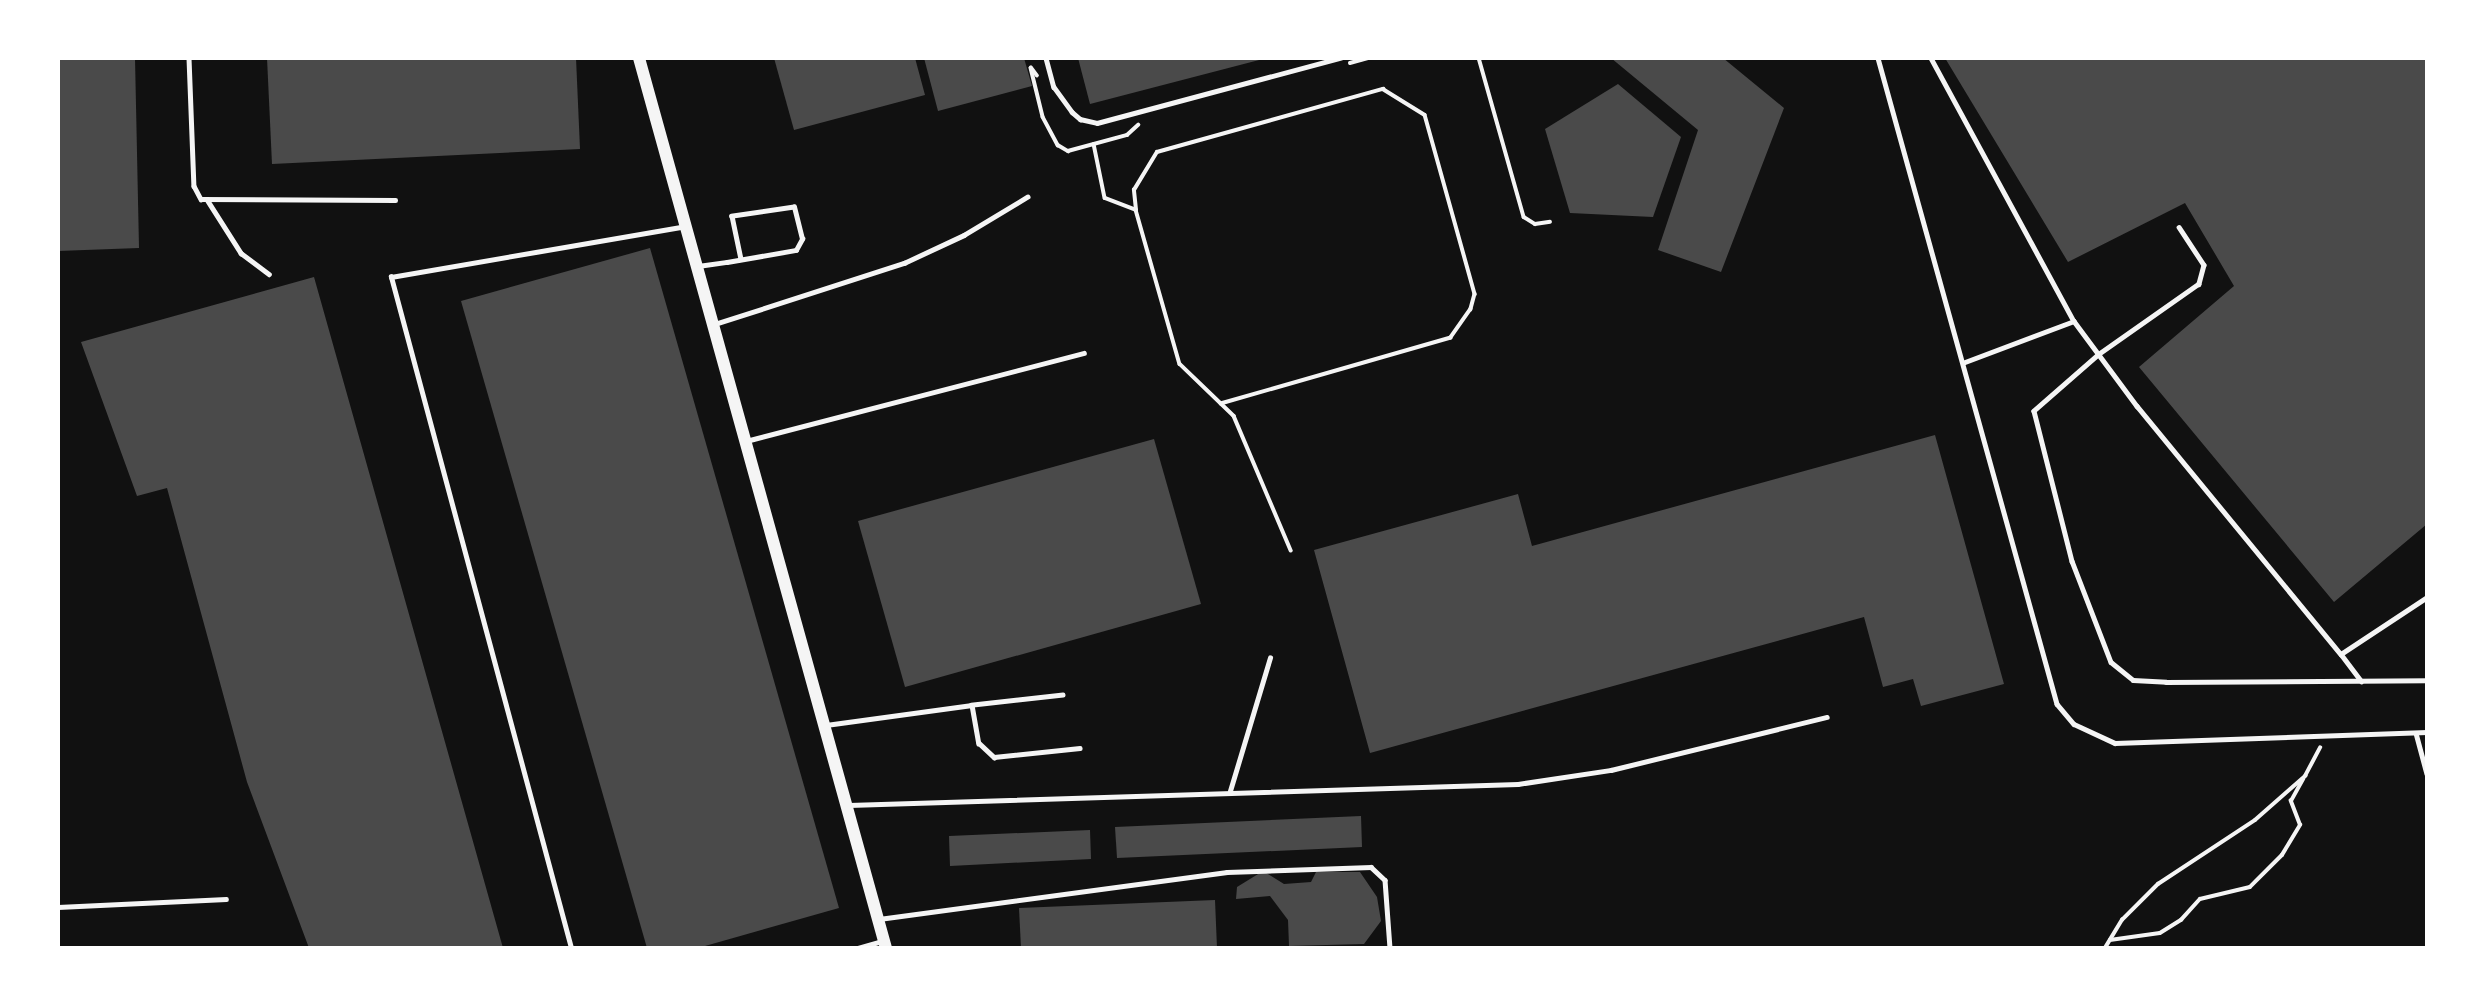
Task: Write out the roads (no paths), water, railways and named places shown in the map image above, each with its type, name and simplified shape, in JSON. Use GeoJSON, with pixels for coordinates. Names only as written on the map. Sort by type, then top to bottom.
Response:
{"type":"FeatureCollection","features":[{"type":"Feature","properties":{"kind":"street"},"geometry":{"type":"LineString","coordinates":[[639,58],[849,805],[885,945]]}},
{"type":"Feature","properties":{"kind":"lane"},"geometry":{"type":"LineString","coordinates":[[189,58],[194,186],[241,253],[269,274]]}},
{"type":"Feature","properties":{"kind":"lane"},"geometry":{"type":"LineString","coordinates":[[1046,58],[1054,87],[1072,112],[1080,119],[1104,122],[1340,58]]}},
{"type":"Feature","properties":{"kind":"lane"},"geometry":{"type":"LineString","coordinates":[[1878,58],[1965,362],[2039,648],[2057,704],[2074,724],[2115,743],[2427,732]]}},
{"type":"Feature","properties":{"kind":"lane"},"geometry":{"type":"LineString","coordinates":[[1931,58],[2074,321],[2098,355],[2361,681]]}},
{"type":"Feature","properties":{"kind":"lane"},"geometry":{"type":"LineString","coordinates":[[713,324],[904,263],[964,236],[1027,197]]}},
{"type":"Feature","properties":{"kind":"lane"},"geometry":{"type":"LineString","coordinates":[[207,201],[395,200]]}},
{"type":"Feature","properties":{"kind":"lane"},"geometry":{"type":"LineString","coordinates":[[697,266],[741,259],[796,250],[802,239],[794,207],[732,216],[741,259]]}},
{"type":"Feature","properties":{"kind":"lane"},"geometry":{"type":"LineString","coordinates":[[571,948],[391,277],[685,226]]}},
{"type":"Feature","properties":{"kind":"lane"},"geometry":{"type":"LineString","coordinates":[[2179,227],[2204,265],[2199,284],[2098,355],[2035,408],[2072,561],[2091,619],[2121,674],[2133,680],[2166,682],[2427,680]]}},
{"type":"Feature","properties":{"kind":"lane"},"geometry":{"type":"LineString","coordinates":[[1965,362],[2074,321]]}},
{"type":"Feature","properties":{"kind":"lane"},"geometry":{"type":"LineString","coordinates":[[746,442],[1084,353]]}},
{"type":"Feature","properties":{"kind":"lane"},"geometry":{"type":"LineString","coordinates":[[2341,654],[2427,597]]}},
{"type":"Feature","properties":{"kind":"lane"},"geometry":{"type":"LineString","coordinates":[[1230,792],[1270,658]]}},
{"type":"Feature","properties":{"kind":"lane"},"geometry":{"type":"LineString","coordinates":[[825,725],[1063,695]]}},
{"type":"Feature","properties":{"kind":"lane"},"geometry":{"type":"LineString","coordinates":[[972,705],[979,743],[988,755],[1080,748]]}},
{"type":"Feature","properties":{"kind":"lane"},"geometry":{"type":"LineString","coordinates":[[849,805],[1230,792],[1316,793],[1518,784],[1611,770],[1826,718]]}},
{"type":"Feature","properties":{"kind":"lane"},"geometry":{"type":"LineString","coordinates":[[2416,733],[2427,774]]}},
{"type":"Feature","properties":{"kind":"lane"},"geometry":{"type":"LineString","coordinates":[[878,920],[1227,872],[1371,867],[1385,880],[1390,948]]}},
{"type":"Feature","properties":{"kind":"lane"},"geometry":{"type":"LineString","coordinates":[[58,907],[226,899]]}},
{"type":"Feature","properties":{"kind":"lane"},"geometry":{"type":"LineString","coordinates":[[858,948],[885,945]]}}]}
